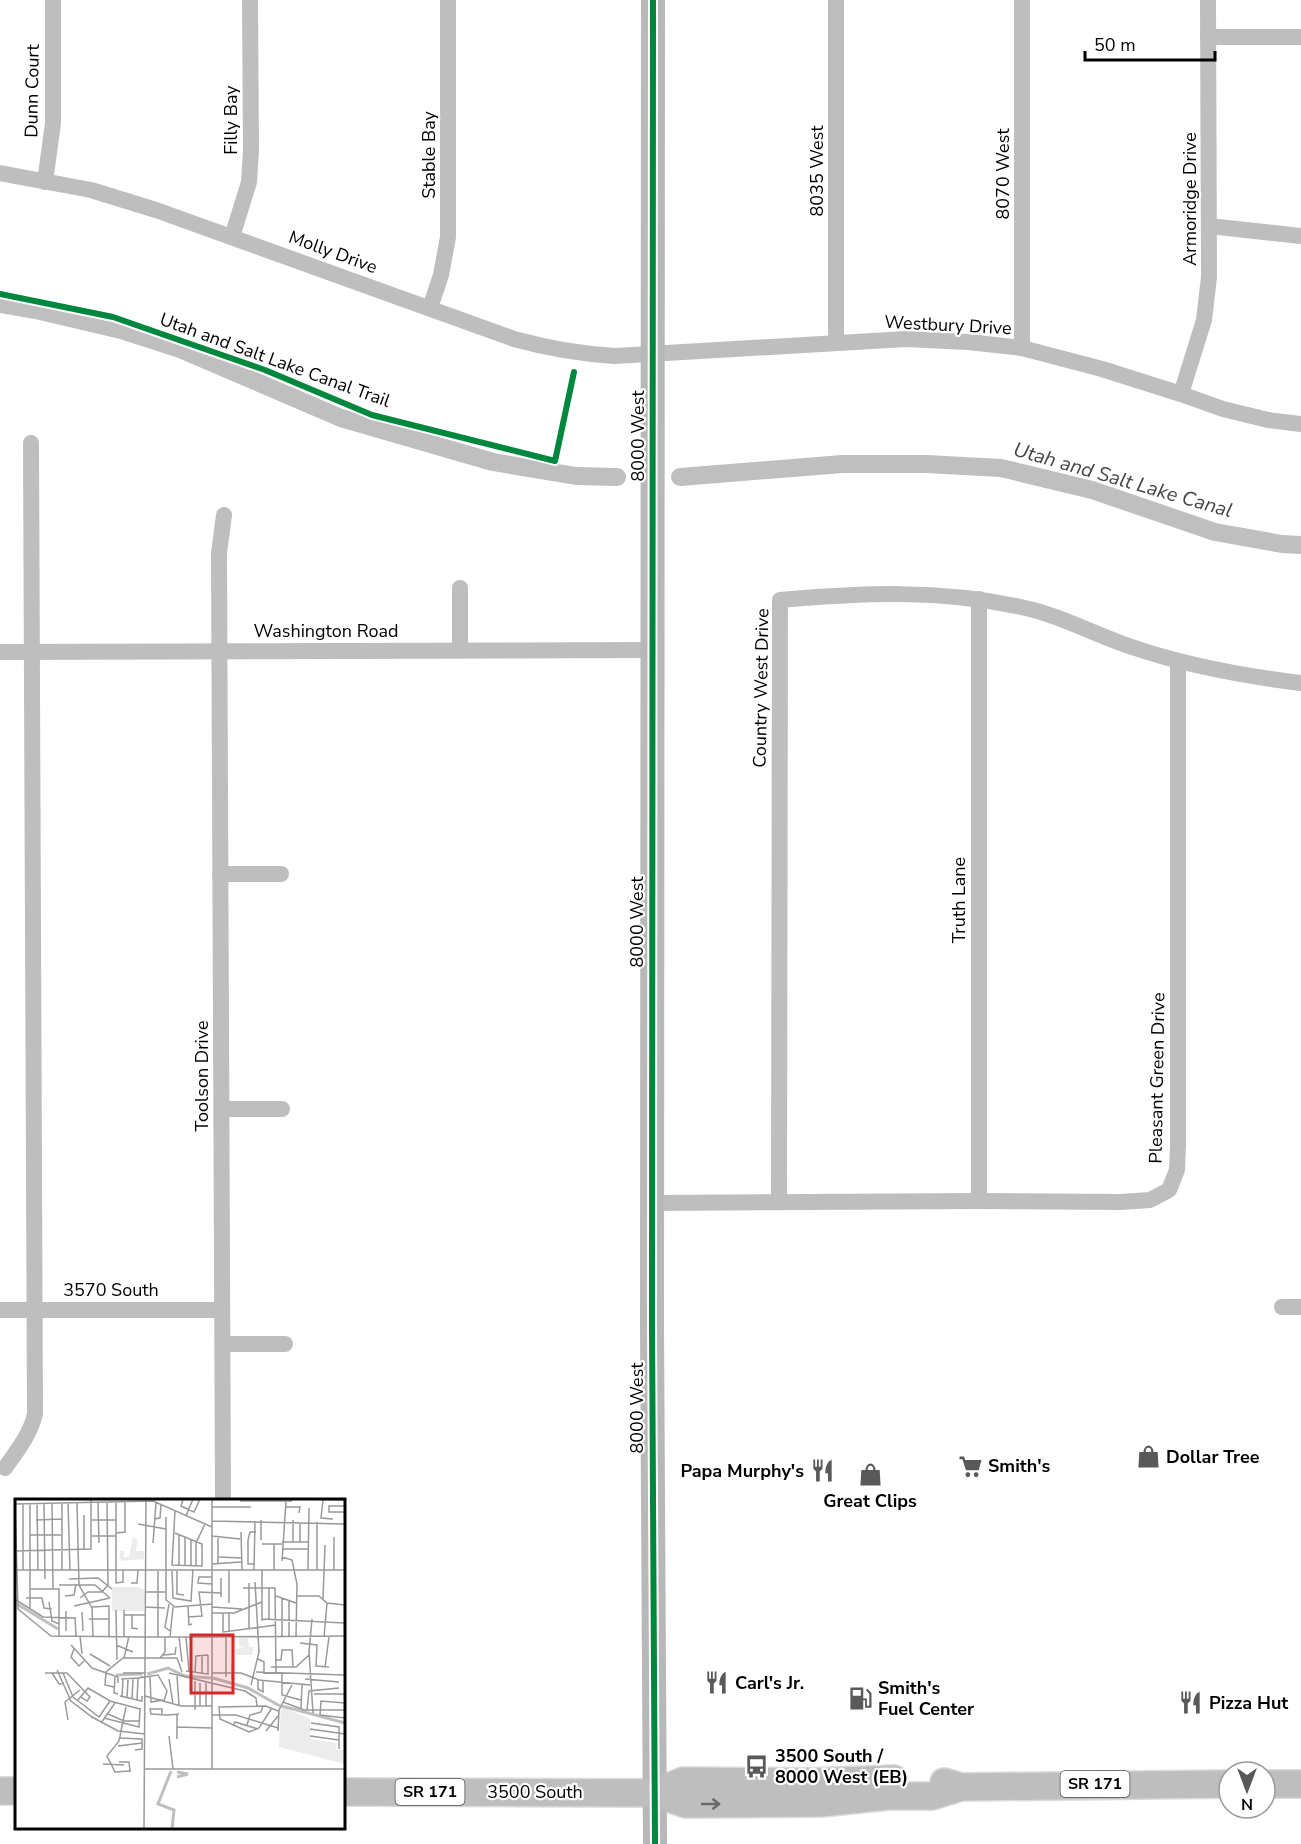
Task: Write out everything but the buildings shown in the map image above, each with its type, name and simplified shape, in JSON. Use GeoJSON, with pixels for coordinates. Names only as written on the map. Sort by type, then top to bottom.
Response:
{"type":"FeatureCollection","features":[{"type":"Feature","properties":{"kind":"main road","name":"3500 South"},"geometry":{"type":"LineString","coordinates":[[345,1792],[654,1793],[682,1781],[810,1782],[932,1779],[961,1787],[1217,1784]]}},
{"type":"Feature","properties":{"kind":"main road"},"geometry":{"type":"LineString","coordinates":[[1277,1784],[1301,1784]]}},
{"type":"Feature","properties":{"kind":"street","name":"Dunn Court"},"geometry":{"type":"LineString","coordinates":[[45,182],[52,123],[52,0]]}},
{"type":"Feature","properties":{"kind":"street","name":"Filly Bay"},"geometry":{"type":"LineString","coordinates":[[232,237],[249,182],[251,150],[250,0]]}},
{"type":"Feature","properties":{"kind":"street","name":"Stable Bay"},"geometry":{"type":"LineString","coordinates":[[430,308],[441,275],[448,237],[448,0]]}},
{"type":"Feature","properties":{"kind":"street","name":"8000 West"},"geometry":{"type":"LineString","coordinates":[[652,0],[654,355],[652,1203],[655,1844]]}},
{"type":"Feature","properties":{"kind":"street","name":"8035 West"},"geometry":{"type":"LineString","coordinates":[[836,0],[836,343]]}},
{"type":"Feature","properties":{"kind":"street","name":"8070 West"},"geometry":{"type":"LineString","coordinates":[[1022,0],[1022,348]]}},
{"type":"Feature","properties":{"kind":"street","name":"Armoridge Drive"},"geometry":{"type":"LineString","coordinates":[[1181,394],[1204,320],[1209,277],[1208,0]]}},
{"type":"Feature","properties":{"kind":"street"},"geometry":{"type":"LineString","coordinates":[[1208,38],[1301,37]]}},
{"type":"Feature","properties":{"kind":"street","name":"Molly Drive"},"geometry":{"type":"LineString","coordinates":[[0,173],[102,194],[156,210],[514,339],[548,348],[590,355],[654,355]]}},
{"type":"Feature","properties":{"kind":"street"},"geometry":{"type":"LineString","coordinates":[[1209,226],[1301,236]]}},
{"type":"Feature","properties":{"kind":"street","name":"Westbury Drive"},"geometry":{"type":"LineString","coordinates":[[654,355],[906,339],[969,342],[1022,348],[1102,369],[1223,409],[1268,420],[1301,424]]}},
{"type":"Feature","properties":{"kind":"street"},"geometry":{"type":"LineString","coordinates":[[5,1468],[32,1427],[35,1414],[31,443]]}},
{"type":"Feature","properties":{"kind":"street","name":"Toolson Drive"},"geometry":{"type":"LineString","coordinates":[[224,516],[219,553],[224,1499]]}},
{"type":"Feature","properties":{"kind":"street"},"geometry":{"type":"LineString","coordinates":[[460,588],[460,650]]}},
{"type":"Feature","properties":{"kind":"street","name":"Country West Drive"},"geometry":{"type":"LineString","coordinates":[[779,1202],[780,600],[894,593],[979,599],[1051,616],[1129,647],[1178,662],[1258,678],[1301,683]]}},
{"type":"Feature","properties":{"kind":"street","name":"Truth Lane"},"geometry":{"type":"LineString","coordinates":[[979,599],[979,1201]]}},
{"type":"Feature","properties":{"kind":"street","name":"Washington Road"},"geometry":{"type":"LineString","coordinates":[[0,652],[653,650]]}},
{"type":"Feature","properties":{"kind":"street","name":"Pleasant Green Drive"},"geometry":{"type":"LineString","coordinates":[[652,1203],[1121,1202],[1150,1200],[1169,1190],[1177,1170],[1178,662]]}},
{"type":"Feature","properties":{"kind":"street"},"geometry":{"type":"LineString","coordinates":[[220,874],[281,874]]}},
{"type":"Feature","properties":{"kind":"street"},"geometry":{"type":"LineString","coordinates":[[222,1109],[282,1109]]}},
{"type":"Feature","properties":{"kind":"street"},"geometry":{"type":"LineString","coordinates":[[1282,1307],[1301,1307]]}},
{"type":"Feature","properties":{"kind":"street","name":"3570 South"},"geometry":{"type":"LineString","coordinates":[[0,1310],[222,1310]]}},
{"type":"Feature","properties":{"kind":"street"},"geometry":{"type":"LineString","coordinates":[[223,1344],[285,1344]]}},
{"type":"Feature","properties":{"kind":"waterway","name":"Utah and Salt Lake Canal"},"geometry":{"type":"LineString","coordinates":[[0,304],[121,330],[180,349],[341,418],[493,462],[576,476],[617,477]]}},
{"type":"Feature","properties":{"kind":"waterway","name":"Utah and Salt Lake Canal"},"geometry":{"type":"LineString","coordinates":[[680,477],[842,464],[926,464],[1001,468],[1092,490],[1215,532],[1282,544],[1301,545]]}},
{"type":"Feature","properties":{"kind":"cycle path"},"geometry":{"type":"LineString","coordinates":[[653,0],[652,1325],[655,1844]]}},
{"type":"Feature","properties":{"kind":"cycle path","name":"Utah and Salt Lake Canal Trail"},"geometry":{"type":"LineString","coordinates":[[0,294],[113,317],[265,370],[372,415],[555,461],[574,372]]}},
{"type":"Feature","properties":{"kind":"place","name":"Dollar Tree"},"geometry":{"type":"Point","coordinates":[1148,1457]}},
{"type":"Feature","properties":{"kind":"place","name":"Smith's"},"geometry":{"type":"Point","coordinates":[970,1466]}},
{"type":"Feature","properties":{"kind":"place","name":"Papa Murphy's"},"geometry":{"type":"Point","coordinates":[822,1471]}},
{"type":"Feature","properties":{"kind":"place","name":"Great Clips"},"geometry":{"type":"Point","coordinates":[870,1475]}},
{"type":"Feature","properties":{"kind":"place","name":"Carl's Jr."},"geometry":{"type":"Point","coordinates":[717,1683]}},
{"type":"Feature","properties":{"kind":"place","name":"Smith's Fuel Center"},"geometry":{"type":"Point","coordinates":[860,1698]}},
{"type":"Feature","properties":{"kind":"place","name":"Pizza Hut"},"geometry":{"type":"Point","coordinates":[1191,1703]}},
{"type":"Feature","properties":{"kind":"place","name":"3500 South / 8000 West (EB)"},"geometry":{"type":"Point","coordinates":[757,1766]}}]}
